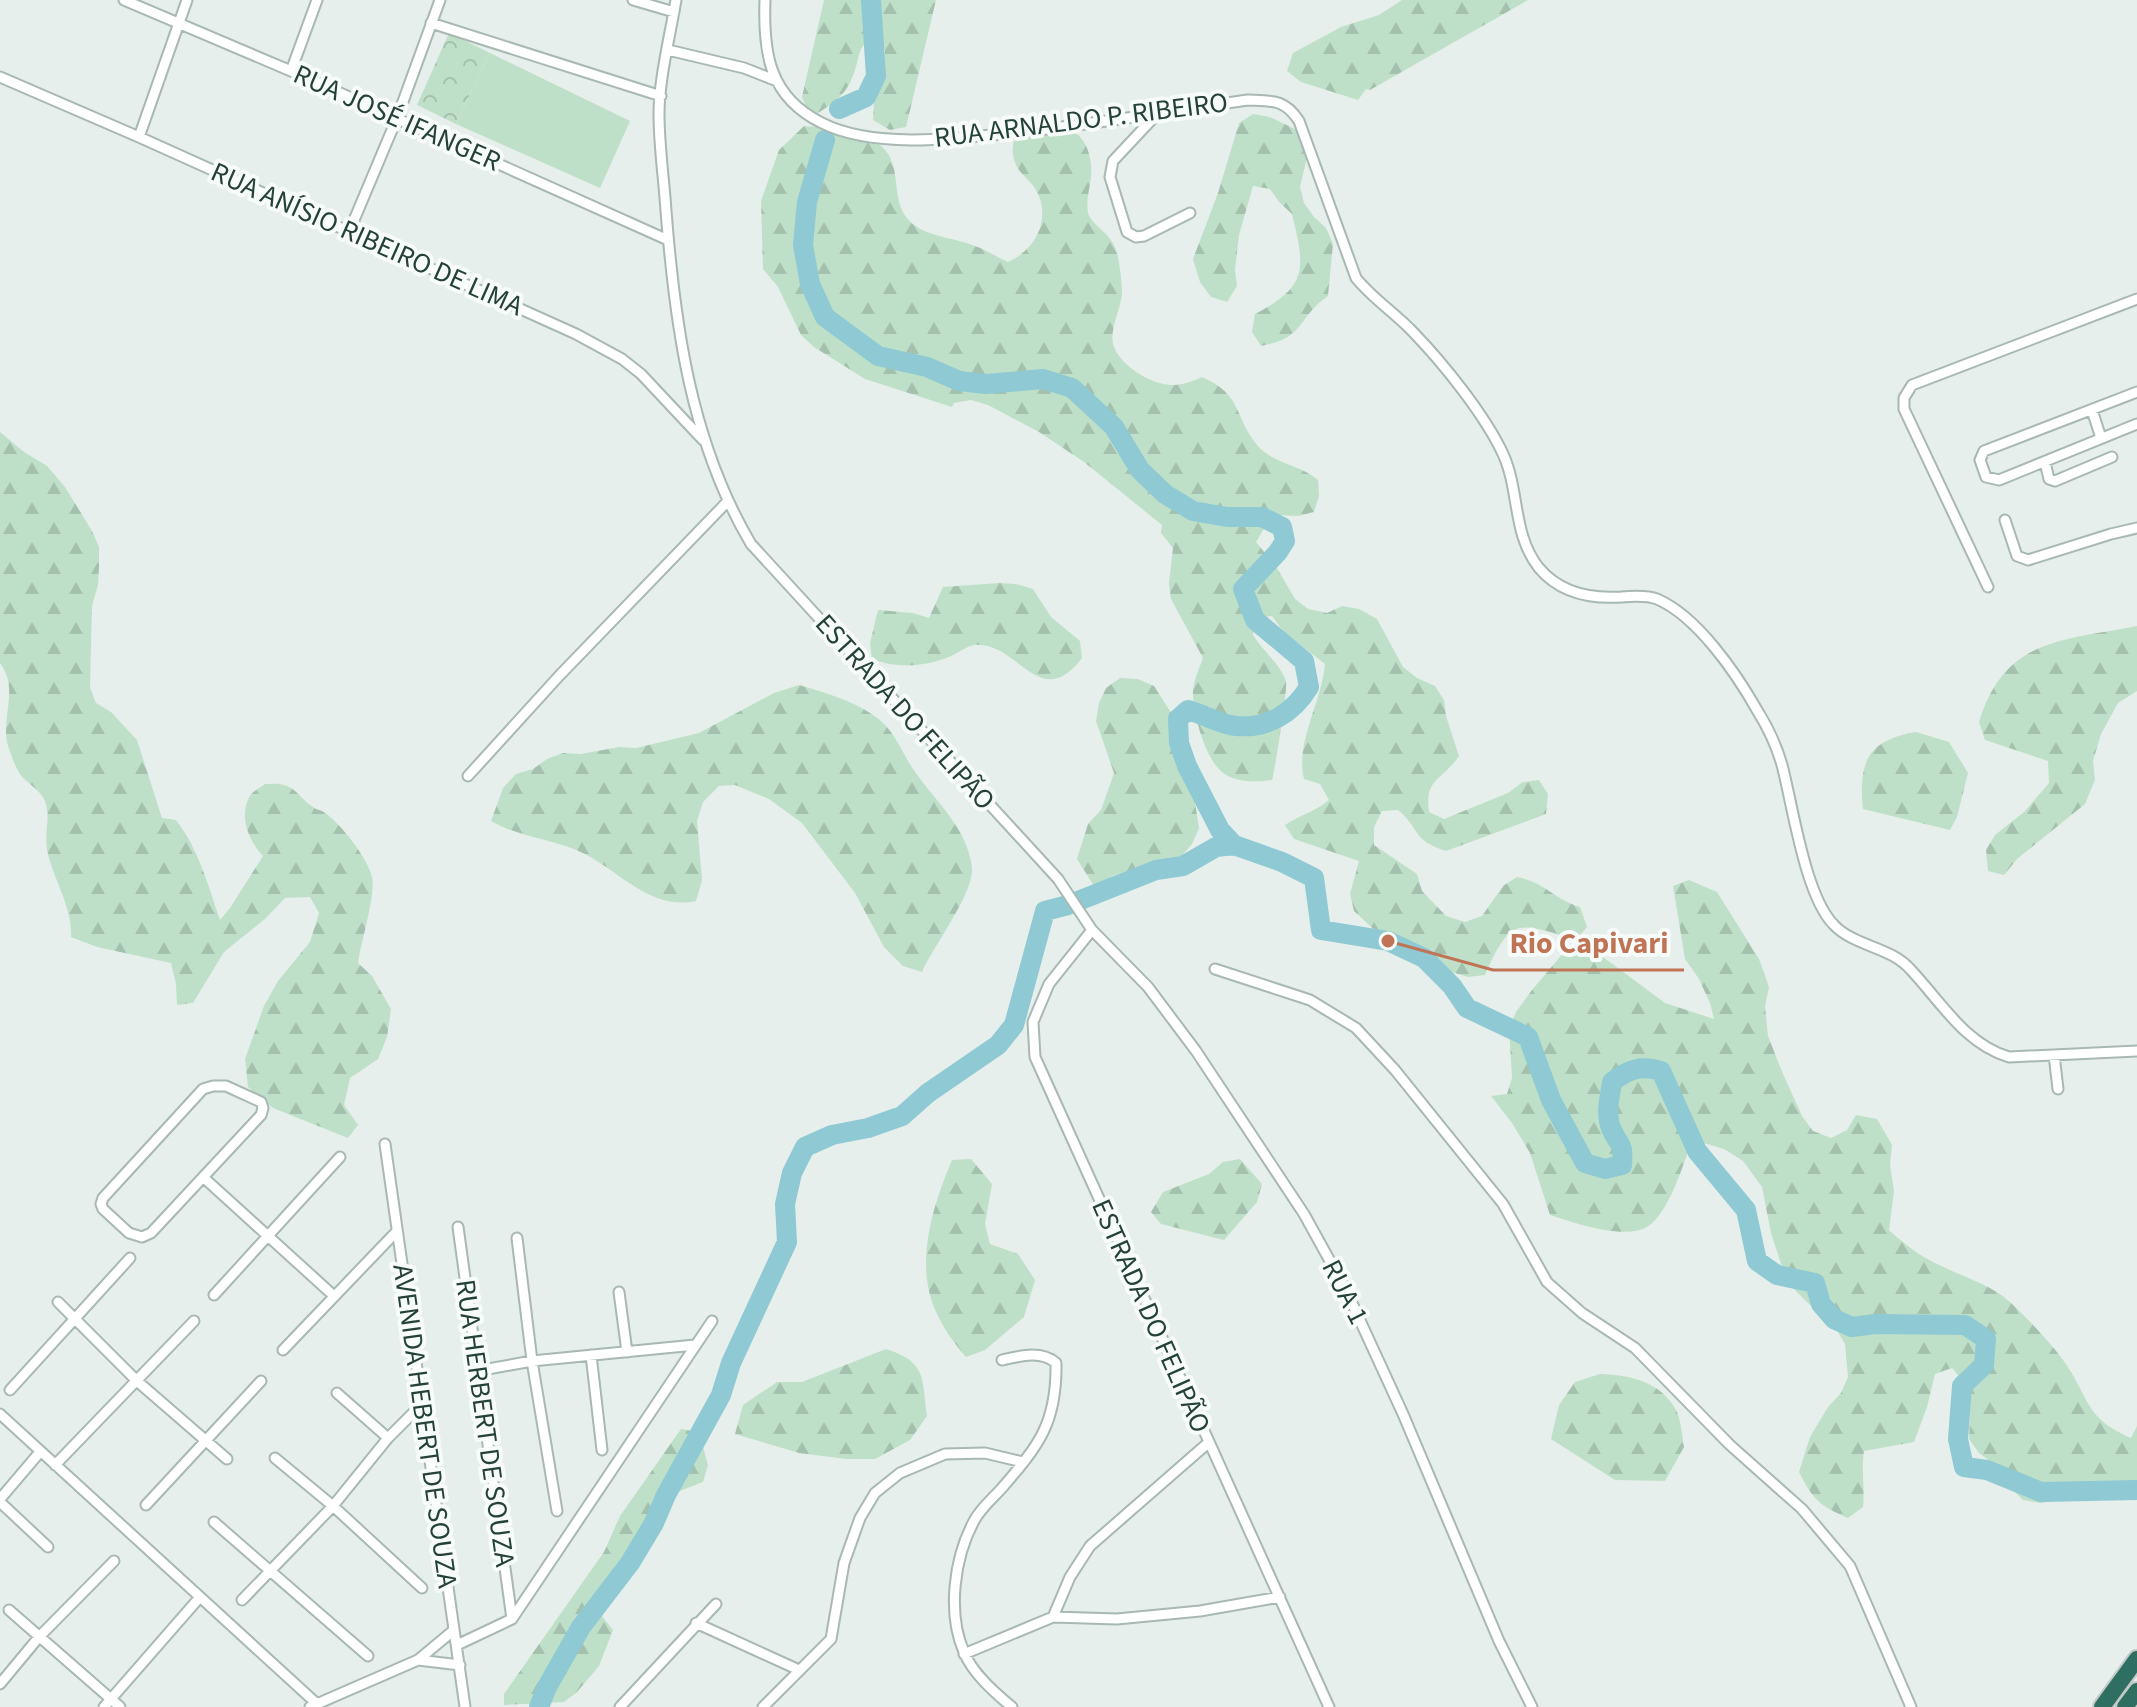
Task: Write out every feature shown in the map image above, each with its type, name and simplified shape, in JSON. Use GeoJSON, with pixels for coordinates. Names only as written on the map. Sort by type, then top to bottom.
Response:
{"type":"FeatureCollection","features":[{"type":"Feature","properties":{"kind":"highway"},"geometry":{"type":"LineString","coordinates":[[2102,1707],[2137,1659]]}},
{"type":"Feature","properties":{"kind":"highway"},"geometry":{"type":"LineString","coordinates":[[2125,1707],[2137,1691]]}},
{"type":"Feature","properties":{"kind":"street","name":"RUA JOSÉ IFANGER"},"geometry":{"type":"LineString","coordinates":[[124,0],[291,71],[668,240]]}},
{"type":"Feature","properties":{"kind":"street"},"geometry":{"type":"LineString","coordinates":[[139,137],[187,0]]}},
{"type":"Feature","properties":{"kind":"street"},"geometry":{"type":"LineString","coordinates":[[291,71],[317,0]]}},
{"type":"Feature","properties":{"kind":"street"},"geometry":{"type":"LineString","coordinates":[[349,232],[397,118],[440,0]]}},
{"type":"Feature","properties":{"kind":"street"},"geometry":{"type":"LineString","coordinates":[[633,0],[674,12]]}},
{"type":"Feature","properties":{"kind":"street"},"geometry":{"type":"LineString","coordinates":[[676,0],[659,112],[678,331],[705,443]]}},
{"type":"Feature","properties":{"kind":"street","name":"RUA ARNALDO P. RIBEIRO"},"geometry":{"type":"LineString","coordinates":[[765,0],[767,60],[777,81],[805,113],[842,131],[891,138],[945,140],[1056,128],[1248,100],[1274,101],[1291,109],[1299,121],[1356,278],[1443,365],[1472,405],[1503,455],[1526,549],[1540,570],[1562,587],[1581,595],[1655,598],[1674,609],[1709,640],[1757,710],[1781,761],[1811,882],[1820,907],[1834,926],[1854,939],[1890,953],[1909,967],[1949,1016],[1990,1051],[2009,1057],[2137,1051]]}},
{"type":"Feature","properties":{"kind":"street"},"geometry":{"type":"LineString","coordinates":[[431,23],[661,96]]}},
{"type":"Feature","properties":{"kind":"street"},"geometry":{"type":"LineString","coordinates":[[668,50],[744,68],[777,81]]}},
{"type":"Feature","properties":{"kind":"street","name":"RUA ANÍSIO RIBEIRO DE LIMA"},"geometry":{"type":"LineString","coordinates":[[0,77],[576,334],[622,359],[662,393],[705,443]]}},
{"type":"Feature","properties":{"kind":"street"},"geometry":{"type":"LineString","coordinates":[[1158,113],[1110,168],[1127,232],[1136,237],[1144,236],[1190,213]]}},
{"type":"Feature","properties":{"kind":"street"},"geometry":{"type":"LineString","coordinates":[[1988,587],[1904,409],[1907,391],[1912,385],[2137,299]]}},
{"type":"Feature","properties":{"kind":"street"},"geometry":{"type":"LineString","coordinates":[[2137,392],[1984,451],[1980,460],[1986,477],[1993,481],[2137,424]]}},
{"type":"Feature","properties":{"kind":"street"},"geometry":{"type":"LineString","coordinates":[[2092,410],[2101,438]]}},
{"type":"Feature","properties":{"kind":"street","name":"ESTRADA DO FELIPÃO"},"geometry":{"type":"LineString","coordinates":[[705,443],[728,501],[751,544],[1058,879],[1085,921]]}},
{"type":"Feature","properties":{"kind":"street"},"geometry":{"type":"LineString","coordinates":[[2045,462],[2049,479],[2055,481],[2112,457]]}},
{"type":"Feature","properties":{"kind":"street"},"geometry":{"type":"LineString","coordinates":[[468,776],[559,676],[728,501]]}},
{"type":"Feature","properties":{"kind":"street"},"geometry":{"type":"LineString","coordinates":[[2005,520],[2017,556],[2028,560],[2137,528]]}},
{"type":"Feature","properties":{"kind":"street","name":"RUA 1"},"geometry":{"type":"LineString","coordinates":[[1085,921],[1148,987],[1196,1051],[1311,1227],[1346,1290],[1403,1414],[1499,1641],[1532,1707]]}},
{"type":"Feature","properties":{"kind":"street","name":"ESTRADA DO FELIPÃO"},"geometry":{"type":"LineString","coordinates":[[1092,930],[1049,984],[1033,1022],[1035,1057],[1329,1707]]}},
{"type":"Feature","properties":{"kind":"street"},"geometry":{"type":"LineString","coordinates":[[1215,969],[1310,1000],[1356,1028],[1395,1070],[1503,1204],[1547,1282],[1582,1313],[1635,1348],[1730,1445],[1802,1509],[1850,1566],[1911,1707]]}},
{"type":"Feature","properties":{"kind":"street"},"geometry":{"type":"LineString","coordinates":[[2054,1055],[2058,1089]]}},
{"type":"Feature","properties":{"kind":"street"},"geometry":{"type":"LineString","coordinates":[[226,1086],[261,1102],[261,1115],[203,1177],[151,1233],[142,1237],[129,1233],[101,1204],[103,1198],[203,1089],[226,1086]]}},
{"type":"Feature","properties":{"kind":"street","name":"AVENIDA HEBERT DE SOUZA"},"geometry":{"type":"LineString","coordinates":[[385,1144],[465,1707]]}},
{"type":"Feature","properties":{"kind":"street"},"geometry":{"type":"LineString","coordinates":[[214,1295],[340,1157]]}},
{"type":"Feature","properties":{"kind":"street"},"geometry":{"type":"LineString","coordinates":[[203,1177],[334,1296]]}},
{"type":"Feature","properties":{"kind":"street","name":"RUA HERBERT DE SOUZA"},"geometry":{"type":"LineString","coordinates":[[458,1227],[512,1619]]}},
{"type":"Feature","properties":{"kind":"street"},"geometry":{"type":"LineString","coordinates":[[283,1350],[397,1231]]}},
{"type":"Feature","properties":{"kind":"street"},"geometry":{"type":"LineString","coordinates":[[517,1238],[532,1361],[557,1511]]}},
{"type":"Feature","properties":{"kind":"street"},"geometry":{"type":"LineString","coordinates":[[10,1390],[130,1258]]}},
{"type":"Feature","properties":{"kind":"street"},"geometry":{"type":"LineString","coordinates":[[619,1292],[627,1352]]}},
{"type":"Feature","properties":{"kind":"street"},"geometry":{"type":"LineString","coordinates":[[58,1302],[137,1381],[227,1459]]}},
{"type":"Feature","properties":{"kind":"street"},"geometry":{"type":"LineString","coordinates":[[55,1465],[194,1321]]}},
{"type":"Feature","properties":{"kind":"street"},"geometry":{"type":"LineString","coordinates":[[457,1645],[512,1619],[712,1321]]}},
{"type":"Feature","properties":{"kind":"street"},"geometry":{"type":"LineString","coordinates":[[477,1371],[532,1361],[695,1345]]}},
{"type":"Feature","properties":{"kind":"street"},"geometry":{"type":"LineString","coordinates":[[591,1355],[602,1450]]}},
{"type":"Feature","properties":{"kind":"street"},"geometry":{"type":"LineString","coordinates":[[1002,1360],[1047,1356],[1056,1363],[1053,1405],[1042,1439],[974,1519],[955,1584],[956,1622],[964,1654],[992,1691],[1012,1707]]}},
{"type":"Feature","properties":{"kind":"street"},"geometry":{"type":"LineString","coordinates":[[146,1505],[261,1381]]}},
{"type":"Feature","properties":{"kind":"street"},"geometry":{"type":"LineString","coordinates":[[337,1393],[388,1438]]}},
{"type":"Feature","properties":{"kind":"street"},"geometry":{"type":"LineString","coordinates":[[242,1600],[333,1506],[388,1438],[422,1404]]}},
{"type":"Feature","properties":{"kind":"street"},"geometry":{"type":"LineString","coordinates":[[0,1414],[313,1705],[418,1660],[454,1630]]}},
{"type":"Feature","properties":{"kind":"street"},"geometry":{"type":"LineString","coordinates":[[1053,1617],[1070,1577],[1090,1546],[1208,1443]]}},
{"type":"Feature","properties":{"kind":"street"},"geometry":{"type":"LineString","coordinates":[[40,1452],[0,1501],[48,1547]]}},
{"type":"Feature","properties":{"kind":"street"},"geometry":{"type":"LineString","coordinates":[[763,1707],[831,1639],[844,1563],[860,1518],[875,1493],[900,1473],[945,1454],[985,1453],[1023,1462]]}},
{"type":"Feature","properties":{"kind":"street"},"geometry":{"type":"LineString","coordinates":[[275,1458],[333,1506],[422,1588]]}},
{"type":"Feature","properties":{"kind":"street"},"geometry":{"type":"LineString","coordinates":[[214,1522],[368,1656]]}},
{"type":"Feature","properties":{"kind":"street"},"geometry":{"type":"LineString","coordinates":[[0,1684],[39,1637],[114,1561]]}},
{"type":"Feature","properties":{"kind":"street"},"geometry":{"type":"LineString","coordinates":[[107,1703],[200,1597]]}},
{"type":"Feature","properties":{"kind":"street"},"geometry":{"type":"LineString","coordinates":[[964,1654],[1053,1617],[1117,1619],[1200,1611],[1280,1597]]}},
{"type":"Feature","properties":{"kind":"street"},"geometry":{"type":"LineString","coordinates":[[620,1707],[716,1604]]}},
{"type":"Feature","properties":{"kind":"street"},"geometry":{"type":"LineString","coordinates":[[9,1610],[107,1703],[120,1707]]}},
{"type":"Feature","properties":{"kind":"street"},"geometry":{"type":"LineString","coordinates":[[696,1623],[799,1670]]}},
{"type":"Feature","properties":{"kind":"street"},"geometry":{"type":"LineString","coordinates":[[418,1660],[460,1665]]}},
{"type":"Feature","properties":{"kind":"green space"},"geometry":{"type":"Polygon","coordinates":[[[824,0],[936,0],[906,127],[890,130],[873,120],[875,85],[885,52],[880,31],[862,47],[845,91],[811,117],[802,97],[824,0]]]}},
{"type":"Feature","properties":{"kind":"green space"},"geometry":{"type":"Polygon","coordinates":[[[1402,0],[1528,0],[1370,90],[1366,89],[1358,100],[1301,82],[1287,71],[1293,53],[1341,27],[1379,15],[1402,0]]]}},
{"type":"Feature","properties":{"kind":"green space"},"geometry":{"type":"Polygon","coordinates":[[[449,33],[490,53],[456,124],[417,105],[449,33]]]}},
{"type":"Feature","properties":{"kind":"green space"},"geometry":{"type":"Polygon","coordinates":[[[490,53],[630,121],[600,188],[456,124],[490,53]]]}},
{"type":"Feature","properties":{"kind":"green space"},"geometry":{"type":"Polygon","coordinates":[[[1253,114],[1270,117],[1303,133],[1308,153],[1300,187],[1304,203],[1326,228],[1333,244],[1328,296],[1286,338],[1261,346],[1252,332],[1255,314],[1285,294],[1299,274],[1299,248],[1292,214],[1270,189],[1253,186],[1239,235],[1235,270],[1237,286],[1227,302],[1211,297],[1200,282],[1193,259],[1218,193],[1239,123],[1253,114]]]}},
{"type":"Feature","properties":{"kind":"green space"},"geometry":{"type":"Polygon","coordinates":[[[1025,117],[1048,120],[1069,128],[1084,142],[1089,153],[1088,213],[1116,249],[1120,270],[1122,293],[1113,334],[1118,354],[1139,374],[1156,382],[1177,385],[1202,377],[1215,384],[1231,399],[1249,434],[1263,451],[1318,480],[1319,496],[1314,512],[1298,516],[1278,515],[1265,527],[1256,542],[1277,568],[1295,599],[1308,609],[1327,613],[1342,606],[1359,609],[1377,619],[1403,667],[1435,686],[1444,700],[1459,756],[1432,786],[1429,812],[1444,819],[1508,793],[1523,782],[1539,780],[1548,794],[1546,814],[1446,851],[1421,838],[1398,810],[1382,811],[1374,827],[1374,845],[1417,874],[1422,891],[1446,916],[1465,922],[1482,916],[1503,886],[1517,877],[1535,883],[1580,907],[1587,927],[1576,940],[1541,930],[1518,929],[1502,942],[1485,975],[1468,977],[1409,959],[1394,948],[1354,911],[1350,894],[1359,861],[1294,839],[1285,825],[1329,800],[1320,784],[1304,779],[1302,765],[1325,664],[1283,631],[1272,616],[1256,618],[1253,635],[1286,681],[1276,761],[1272,780],[1246,781],[1227,776],[1210,757],[1198,725],[1193,691],[1203,658],[1171,599],[1169,583],[1173,548],[1161,533],[1162,525],[1084,462],[1039,432],[988,405],[971,400],[954,403],[952,407],[865,379],[814,347],[801,335],[778,287],[763,269],[761,201],[779,150],[804,126],[843,130],[869,138],[888,153],[900,206],[913,224],[929,233],[967,243],[1008,262],[1026,250],[1042,222],[1041,201],[1014,159],[1014,140],[1025,117]]]}},
{"type":"Feature","properties":{"kind":"green space"},"geometry":{"type":"Polygon","coordinates":[[[0,432],[47,466],[65,487],[92,531],[99,547],[99,567],[92,606],[90,688],[96,703],[111,712],[137,740],[162,818],[176,820],[191,843],[220,920],[263,856],[250,836],[245,812],[250,796],[265,784],[289,787],[324,812],[338,824],[365,860],[373,885],[358,963],[372,976],[391,1009],[387,1037],[378,1059],[350,1078],[344,1105],[358,1125],[348,1138],[273,1108],[248,1087],[245,1059],[264,1006],[278,981],[310,942],[319,913],[310,897],[285,898],[265,919],[224,952],[193,1003],[177,1005],[171,963],[97,947],[71,937],[66,904],[47,850],[45,801],[18,771],[6,735],[9,683],[0,663],[0,432]]]}},
{"type":"Feature","properties":{"kind":"green space"},"geometry":{"type":"Polygon","coordinates":[[[999,583],[1033,589],[1051,617],[1080,641],[1082,658],[1067,673],[1053,679],[1041,677],[1004,653],[974,645],[941,660],[922,664],[891,664],[872,659],[870,643],[878,610],[913,613],[929,618],[943,587],[999,583]]]}},
{"type":"Feature","properties":{"kind":"green space"},"geometry":{"type":"Polygon","coordinates":[[[2137,626],[2137,691],[2118,703],[2101,734],[2093,761],[2095,780],[2085,804],[2017,859],[2004,875],[1988,871],[1986,850],[1995,835],[2024,812],[2049,783],[2048,761],[1985,740],[1979,722],[1990,694],[2004,673],[2021,658],[2040,648],[2085,635],[2137,626]]]}},
{"type":"Feature","properties":{"kind":"green space"},"geometry":{"type":"Polygon","coordinates":[[[1120,678],[1138,679],[1154,686],[1172,714],[1184,765],[1192,783],[1199,828],[1192,844],[1166,870],[1130,870],[1112,876],[1099,894],[1077,859],[1088,824],[1101,810],[1114,773],[1096,721],[1106,688],[1120,678]]]}},
{"type":"Feature","properties":{"kind":"green space"},"geometry":{"type":"Polygon","coordinates":[[[799,685],[854,704],[883,723],[964,840],[972,868],[971,879],[922,972],[903,966],[884,947],[855,893],[802,823],[769,799],[735,785],[719,786],[703,802],[697,821],[702,880],[696,901],[680,903],[651,895],[585,854],[491,821],[503,788],[516,774],[533,769],[547,759],[563,753],[636,748],[699,733],[774,693],[799,685]]]}},
{"type":"Feature","properties":{"kind":"green space"},"geometry":{"type":"Polygon","coordinates":[[[1916,732],[1949,742],[1968,773],[1957,817],[1950,830],[1863,809],[1862,778],[1870,756],[1887,741],[1916,732]]]}},
{"type":"Feature","properties":{"kind":"green space"},"geometry":{"type":"Polygon","coordinates":[[[1689,880],[1717,892],[1759,959],[1769,987],[1765,1006],[1768,1036],[1802,1116],[1813,1131],[1831,1138],[1847,1130],[1856,1115],[1877,1119],[1892,1145],[1890,1165],[1894,1191],[1889,1230],[1925,1258],[1985,1286],[2010,1302],[2056,1351],[2098,1417],[2131,1438],[2137,1426],[2137,1490],[2040,1503],[2023,1500],[2009,1486],[1999,1468],[1979,1453],[1969,1439],[1970,1414],[1962,1380],[1952,1368],[1935,1374],[1914,1442],[1864,1451],[1863,1507],[1848,1518],[1818,1501],[1799,1472],[1810,1437],[1828,1407],[1841,1393],[1848,1377],[1845,1344],[1829,1317],[1810,1305],[1787,1282],[1771,1233],[1762,1187],[1743,1161],[1724,1149],[1704,1143],[1689,1149],[1666,1206],[1643,1229],[1609,1231],[1550,1215],[1530,1153],[1491,1096],[1507,1094],[1512,1078],[1509,1028],[1516,1012],[1564,952],[1581,948],[1603,957],[1665,1003],[1714,1019],[1699,979],[1685,959],[1673,886],[1689,880]]]}},
{"type":"Feature","properties":{"kind":"green space"},"geometry":{"type":"Polygon","coordinates":[[[971,1159],[992,1184],[985,1224],[990,1244],[1018,1254],[1035,1280],[1024,1317],[985,1350],[966,1357],[938,1316],[927,1278],[926,1258],[932,1217],[952,1160],[971,1159]]]}},
{"type":"Feature","properties":{"kind":"green space"},"geometry":{"type":"Polygon","coordinates":[[[1240,1159],[1262,1184],[1257,1202],[1224,1240],[1161,1224],[1151,1212],[1163,1192],[1209,1174],[1223,1162],[1240,1159]]]}},
{"type":"Feature","properties":{"kind":"green space"},"geometry":{"type":"Polygon","coordinates":[[[886,1349],[916,1366],[923,1382],[927,1416],[910,1440],[875,1459],[846,1459],[799,1453],[735,1434],[743,1405],[777,1382],[802,1382],[886,1349]]]}},
{"type":"Feature","properties":{"kind":"green space"},"geometry":{"type":"Polygon","coordinates":[[[1600,1374],[1622,1376],[1653,1386],[1676,1410],[1684,1447],[1665,1481],[1615,1480],[1551,1439],[1559,1405],[1575,1382],[1600,1374]]]}},
{"type":"Feature","properties":{"kind":"green space"},"geometry":{"type":"Polygon","coordinates":[[[681,1429],[699,1432],[708,1465],[703,1482],[672,1494],[653,1521],[646,1538],[620,1562],[601,1615],[613,1630],[599,1666],[564,1702],[504,1705],[504,1694],[604,1552],[620,1516],[681,1429]]]}},
{"type":"Feature","properties":{"kind":"waterway"},"geometry":{"type":"LineString","coordinates":[[839,109],[866,97],[876,76],[871,0]]}},
{"type":"Feature","properties":{"kind":"waterway"},"geometry":{"type":"LineString","coordinates":[[825,140],[807,202],[803,245],[810,284],[825,317],[878,356],[927,367],[959,381],[986,384],[1043,379],[1072,388],[1114,427],[1140,470],[1165,494],[1193,511],[1227,517],[1262,517],[1282,527],[1285,541],[1243,589],[1255,620],[1304,661],[1309,687],[1287,712],[1259,725],[1230,725],[1188,710],[1178,719],[1179,743],[1187,766],[1220,830],[1234,845],[1282,862],[1314,878],[1321,930],[1388,941],[1424,958],[1452,986],[1467,1008],[1528,1037],[1551,1100],[1585,1163],[1605,1169],[1622,1165],[1622,1148],[1608,1117],[1612,1082],[1635,1069],[1661,1071],[1697,1151],[1746,1210],[1757,1261],[1777,1275],[1815,1283],[1821,1304],[1834,1319],[1852,1327],[1875,1324],[1965,1325],[1986,1339],[1984,1365],[1962,1386],[1958,1439],[1964,1467],[1987,1470],[2041,1492],[2137,1490]]}},
{"type":"Feature","properties":{"kind":"waterway"},"geometry":{"type":"LineString","coordinates":[[539,1707],[581,1627],[630,1563],[654,1523],[721,1395],[731,1363],[787,1242],[785,1204],[792,1173],[805,1147],[832,1135],[868,1128],[902,1116],[928,1093],[998,1045],[1014,1025],[1045,911],[1156,870],[1183,866],[1216,847],[1234,845]]}},
{"type":"Feature","properties":{"kind":"place","name":"Rio Capivari"},"geometry":{"type":"Point","coordinates":[1388,941]}}]}
